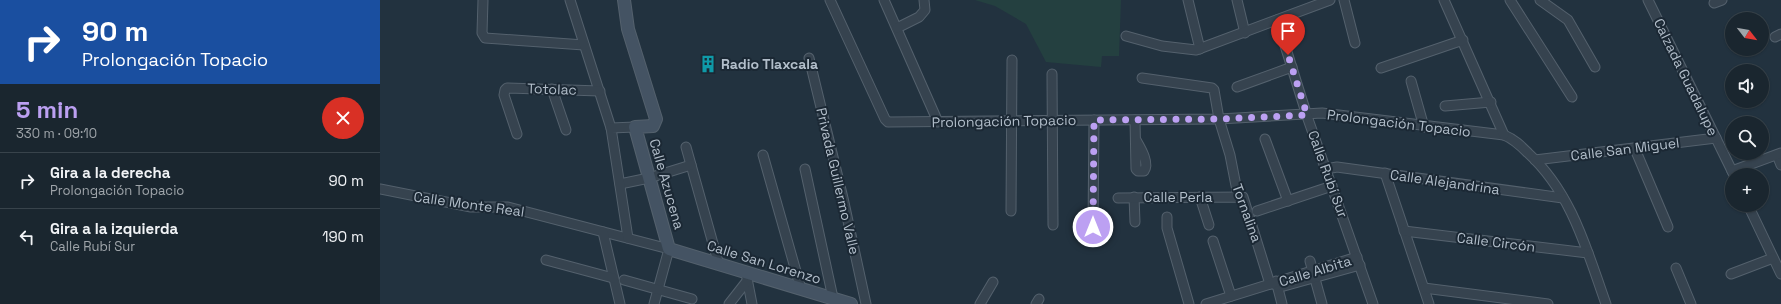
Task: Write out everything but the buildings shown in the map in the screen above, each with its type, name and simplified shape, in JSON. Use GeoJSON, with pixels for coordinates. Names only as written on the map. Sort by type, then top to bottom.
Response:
{"type":"FeatureCollection","features":[{"type":"Feature","properties":{"kind":"street"},"geometry":{"type":"LineString","coordinates":[[483,0],[482,33],[483,37],[487,39],[584,45]]}},
{"type":"Feature","properties":{"kind":"street"},"geometry":{"type":"LineString","coordinates":[[570,0],[612,132],[628,238]]}},
{"type":"Feature","properties":{"kind":"street"},"geometry":{"type":"LineString","coordinates":[[612,132],[635,127],[651,126],[655,124],[656,119],[628,30],[624,0],[620,0]]}},
{"type":"Feature","properties":{"kind":"street","name":"Prolongación Topacio"},"geometry":{"type":"LineString","coordinates":[[830,0],[887,122],[1219,119],[1322,113],[1504,135],[1516,142],[1535,160],[1552,181],[1563,198],[1576,222],[1606,304]]}},
{"type":"Feature","properties":{"kind":"street"},"geometry":{"type":"LineString","coordinates":[[884,0],[938,122]]}},
{"type":"Feature","properties":{"kind":"street"},"geometry":{"type":"LineString","coordinates":[[897,28],[919,17],[925,10],[924,0]]}},
{"type":"Feature","properties":{"kind":"street"},"geometry":{"type":"LineString","coordinates":[[1188,0],[1200,49]]}},
{"type":"Feature","properties":{"kind":"street"},"geometry":{"type":"LineString","coordinates":[[1237,0],[1244,33]]}},
{"type":"Feature","properties":{"kind":"street"},"geometry":{"type":"LineString","coordinates":[[1126,36],[1162,46],[1191,50],[1200,49],[1330,0]]}},
{"type":"Feature","properties":{"kind":"street"},"geometry":{"type":"LineString","coordinates":[[1344,0],[1355,44]]}},
{"type":"Feature","properties":{"kind":"street"},"geometry":{"type":"LineString","coordinates":[[1444,0],[1491,102],[1504,135]]}},
{"type":"Feature","properties":{"kind":"street"},"geometry":{"type":"LineString","coordinates":[[1510,0],[1572,96]]}},
{"type":"Feature","properties":{"kind":"street"},"geometry":{"type":"LineString","coordinates":[[1540,0],[1568,20],[1594,67]]}},
{"type":"Feature","properties":{"kind":"street","name":"Calzada Guadalupe"},"geometry":{"type":"LineString","coordinates":[[1648,0],[1731,168]]}},
{"type":"Feature","properties":{"kind":"street","name":"Calle Rubí Sur"},"geometry":{"type":"LineString","coordinates":[[1277,20],[1307,115],[1373,304]]}},
{"type":"Feature","properties":{"kind":"street"},"geometry":{"type":"LineString","coordinates":[[1381,68],[1463,40]]}},
{"type":"Feature","properties":{"kind":"street","name":"Privada Guillermo Valle"},"geometry":{"type":"LineString","coordinates":[[809,58],[843,198],[866,304]]}},
{"type":"Feature","properties":{"kind":"street"},"geometry":{"type":"LineString","coordinates":[[1011,210],[1012,60]]}},
{"type":"Feature","properties":{"kind":"street"},"geometry":{"type":"LineString","coordinates":[[1236,87],[1292,67]]}},
{"type":"Feature","properties":{"kind":"street"},"geometry":{"type":"LineString","coordinates":[[1052,74],[1053,225]]}},
{"type":"Feature","properties":{"kind":"street","name":"Tornalina"},"geometry":{"type":"LineString","coordinates":[[1142,78],[1212,88],[1215,93],[1219,119],[1231,160],[1238,196],[1242,196],[1244,199],[1282,304]]}},
{"type":"Feature","properties":{"kind":"street"},"geometry":{"type":"LineString","coordinates":[[1411,81],[1424,126]]}},
{"type":"Feature","properties":{"kind":"street","name":"Totolac"},"geometry":{"type":"LineString","coordinates":[[517,134],[504,96],[505,90],[510,88],[600,91]]}},
{"type":"Feature","properties":{"kind":"street"},"geometry":{"type":"LineString","coordinates":[[552,89],[566,130]]}},
{"type":"Feature","properties":{"kind":"street"},"geometry":{"type":"LineString","coordinates":[[1445,106],[1491,102]]}},
{"type":"Feature","properties":{"kind":"street"},"geometry":{"type":"LineString","coordinates":[[1093,227],[1094,120]]}},
{"type":"Feature","properties":{"kind":"street"},"geometry":{"type":"LineString","coordinates":[[1135,120],[1136,140]]}},
{"type":"Feature","properties":{"kind":"street","name":"Calle Azucena"},"geometry":{"type":"LineString","coordinates":[[635,127],[669,249]]}},
{"type":"Feature","properties":{"kind":"street","name":"Calle San Miguel"},"geometry":{"type":"LineString","coordinates":[[1535,160],[1716,138]]}},
{"type":"Feature","properties":{"kind":"street"},"geometry":{"type":"LineString","coordinates":[[1265,139],[1288,201]]}},
{"type":"Feature","properties":{"kind":"street"},"geometry":{"type":"LineString","coordinates":[[686,147],[719,265]]}},
{"type":"Feature","properties":{"kind":"street"},"geometry":{"type":"LineString","coordinates":[[1635,149],[1668,227]]}},
{"type":"Feature","properties":{"kind":"street"},"geometry":{"type":"LineString","coordinates":[[1745,168],[1779,154],[1781,164]]}},
{"type":"Feature","properties":{"kind":"street"},"geometry":{"type":"LineString","coordinates":[[763,155],[801,289]]}},
{"type":"Feature","properties":{"kind":"street"},"geometry":{"type":"LineString","coordinates":[[620,184],[649,178],[691,165]]}},
{"type":"Feature","properties":{"kind":"street","name":"Calle Alejandrina"},"geometry":{"type":"LineString","coordinates":[[1326,169],[1337,167],[1563,198]]}},
{"type":"Feature","properties":{"kind":"street"},"geometry":{"type":"LineString","coordinates":[[805,169],[833,298]]}},
{"type":"Feature","properties":{"kind":"street"},"geometry":{"type":"LineString","coordinates":[[1385,174],[1429,304]]}},
{"type":"Feature","properties":{"kind":"street"},"geometry":{"type":"LineString","coordinates":[[1257,211],[1332,186]]}},
{"type":"Feature","properties":{"kind":"street","name":"Calle Monte Real"},"geometry":{"type":"LineString","coordinates":[[380,189],[471,207],[508,207],[669,249]]}},
{"type":"Feature","properties":{"kind":"street","name":"Calle Perla"},"geometry":{"type":"LineString","coordinates":[[1118,198],[1238,196]]}},
{"type":"Feature","properties":{"kind":"street"},"geometry":{"type":"LineString","coordinates":[[1134,197],[1135,222]]}},
{"type":"Feature","properties":{"kind":"street"},"geometry":{"type":"LineString","coordinates":[[1200,197],[1209,224]]}},
{"type":"Feature","properties":{"kind":"street"},"geometry":{"type":"LineString","coordinates":[[1751,212],[1781,274]]}},
{"type":"Feature","properties":{"kind":"street"},"geometry":{"type":"LineString","coordinates":[[1167,217],[1168,230],[1189,304]]}},
{"type":"Feature","properties":{"kind":"street","name":"Calle Circón"},"geometry":{"type":"LineString","coordinates":[[1404,230],[1588,253]]}},
{"type":"Feature","properties":{"kind":"street"},"geometry":{"type":"LineString","coordinates":[[603,232],[620,304]]}},
{"type":"Feature","properties":{"kind":"street"},"geometry":{"type":"LineString","coordinates":[[1213,241],[1231,296]]}},
{"type":"Feature","properties":{"kind":"street"},"geometry":{"type":"LineString","coordinates":[[654,304],[669,249]]}},
{"type":"Feature","properties":{"kind":"street","name":"Calle San Lorenzo"},"geometry":{"type":"LineString","coordinates":[[669,249],[719,265],[746,277],[801,289],[851,304]]}},
{"type":"Feature","properties":{"kind":"street"},"geometry":{"type":"LineString","coordinates":[[1731,274],[1773,258]]}},
{"type":"Feature","properties":{"kind":"street"},"geometry":{"type":"LineString","coordinates":[[546,260],[613,278]]}},
{"type":"Feature","properties":{"kind":"street"},"geometry":{"type":"LineString","coordinates":[[1310,261],[1322,304]]}},
{"type":"Feature","properties":{"kind":"street","name":"Calle Albita"},"geometry":{"type":"LineString","coordinates":[[1206,304],[1359,261]]}},
{"type":"Feature","properties":{"kind":"street"},"geometry":{"type":"LineString","coordinates":[[1676,268],[1691,304]]}},
{"type":"Feature","properties":{"kind":"street"},"geometry":{"type":"LineString","coordinates":[[729,304],[746,277]]}},
{"type":"Feature","properties":{"kind":"street"},"geometry":{"type":"LineString","coordinates":[[746,277],[752,304]]}},
{"type":"Feature","properties":{"kind":"street"},"geometry":{"type":"LineString","coordinates":[[624,280],[692,299]]}},
{"type":"Feature","properties":{"kind":"street"},"geometry":{"type":"LineString","coordinates":[[980,304],[993,282]]}},
{"type":"Feature","properties":{"kind":"street"},"geometry":{"type":"LineString","coordinates":[[1424,288],[1548,304]]}},
{"type":"Feature","properties":{"kind":"green space"},"geometry":{"type":"Polygon","coordinates":[[[975,0],[1121,0],[1119,56],[1102,56],[1101,67],[1046,62],[1026,24],[995,6],[975,0]]]}},
{"type":"Feature","properties":{"kind":"place","name":"Radio Tlaxcala"},"geometry":{"type":"Point","coordinates":[708,64]}},
{"type":"Feature","properties":{"kind":"route"},"geometry":{"type":"LineString","coordinates":[[1093,227],[1094,120],[1219,119],[1307,115],[1288,55]]}}]}
